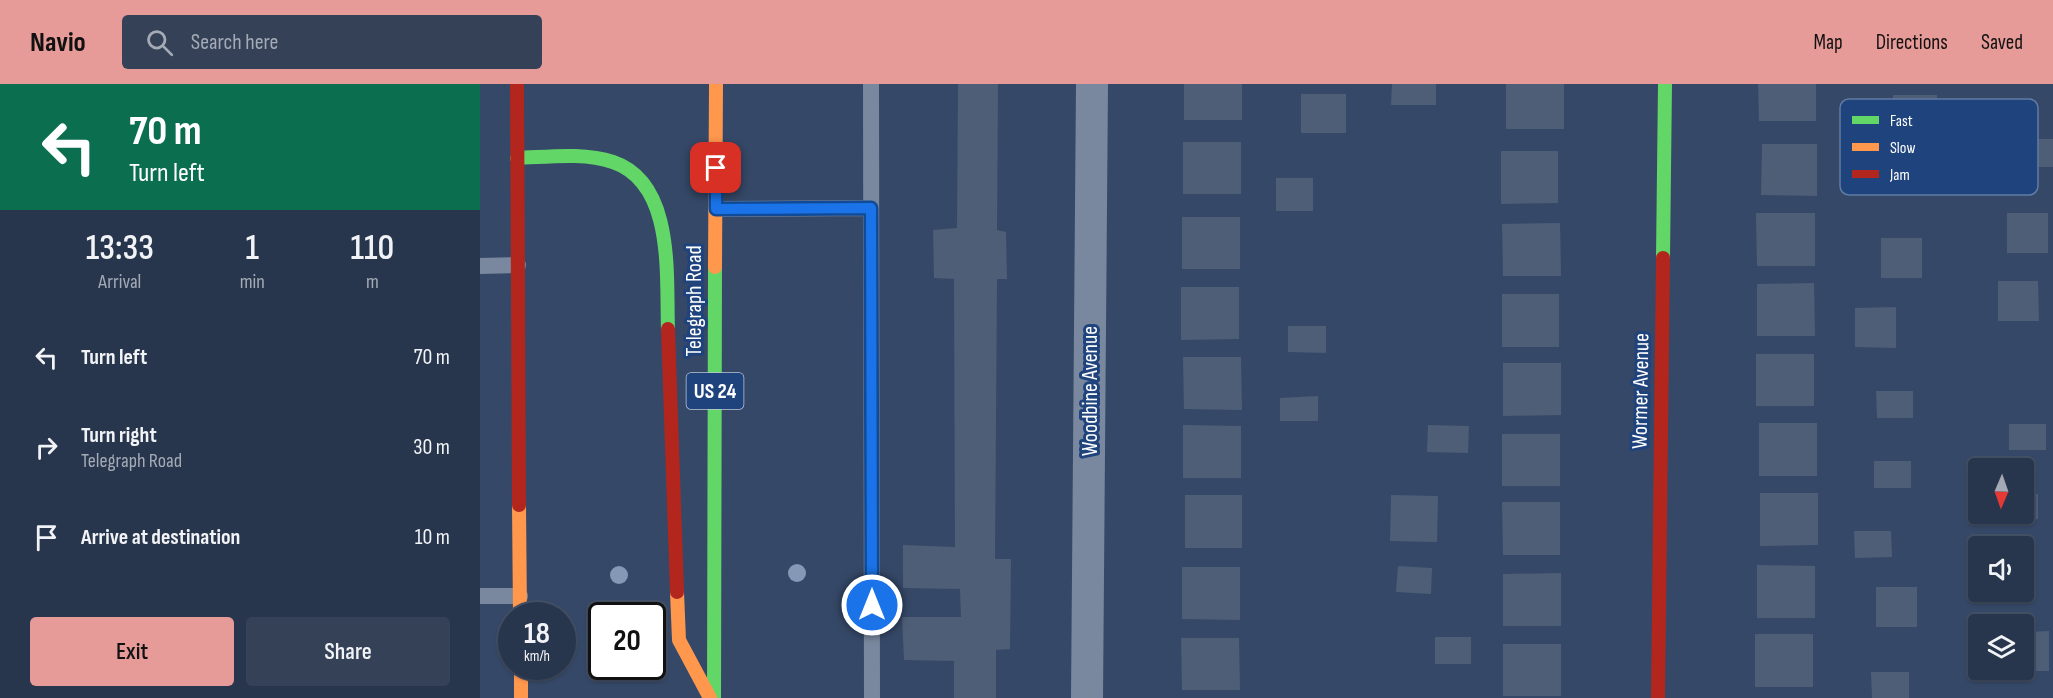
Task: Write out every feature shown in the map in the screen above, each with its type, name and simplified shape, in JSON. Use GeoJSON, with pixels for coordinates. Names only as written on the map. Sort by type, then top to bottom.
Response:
{"type":"FeatureCollection","features":[{"type":"Feature","properties":{"kind":"main road"},"geometry":{"type":"LineString","coordinates":[[517,84],[520,602]]}},
{"type":"Feature","properties":{"kind":"main road","name":"Telegraph Road"},"geometry":{"type":"LineString","coordinates":[[712,698],[716,84]]}},
{"type":"Feature","properties":{"kind":"main road","name":"Wormer Avenue"},"geometry":{"type":"LineString","coordinates":[[1658,698],[1665,84]]}},
{"type":"Feature","properties":{"kind":"main road"},"geometry":{"type":"LineString","coordinates":[[518,158],[585,158],[620,163],[640,175],[655,201],[665,254],[679,640],[712,698]]}},
{"type":"Feature","properties":{"kind":"main road"},"geometry":{"type":"LineString","coordinates":[[521,680],[521,698]]}},
{"type":"Feature","properties":{"kind":"street","name":"Woodbine Avenue"},"geometry":{"type":"LineString","coordinates":[[1087,698],[1092,84]]}},
{"type":"Feature","properties":{"kind":"lane"},"geometry":{"type":"LineString","coordinates":[[871,84],[872,698]]}},
{"type":"Feature","properties":{"kind":"lane"},"geometry":{"type":"LineString","coordinates":[[716,209],[871,208]]}},
{"type":"Feature","properties":{"kind":"lane"},"geometry":{"type":"LineString","coordinates":[[480,266],[519,265]]}},
{"type":"Feature","properties":{"kind":"lane"},"geometry":{"type":"LineString","coordinates":[[480,596],[520,596]]}},
{"type":"Feature","properties":{"kind":"building"},"geometry":{"type":"Polygon","coordinates":[[[958,84],[998,84],[997,230],[1006,232],[1007,279],[997,279],[995,559],[1011,559],[1010,649],[996,650],[996,698],[954,698],[954,661],[904,660],[902,617],[961,617],[960,589],[903,588],[903,545],[955,547],[954,279],[934,278],[933,230],[957,228],[958,84]]]}},
{"type":"Feature","properties":{"kind":"building"},"geometry":{"type":"Polygon","coordinates":[[[1184,84],[1242,84],[1242,120],[1184,120],[1184,84]]]}},
{"type":"Feature","properties":{"kind":"building"},"geometry":{"type":"Polygon","coordinates":[[[1392,84],[1436,84],[1436,105],[1391,105],[1392,84]]]}},
{"type":"Feature","properties":{"kind":"building"},"geometry":{"type":"Polygon","coordinates":[[[1506,84],[1564,84],[1564,129],[1506,129],[1506,84]]]}},
{"type":"Feature","properties":{"kind":"building"},"geometry":{"type":"Polygon","coordinates":[[[1758,84],[1816,84],[1816,121],[1759,121],[1758,84]]]}},
{"type":"Feature","properties":{"kind":"building"},"geometry":{"type":"Polygon","coordinates":[[[1301,94],[1346,94],[1346,133],[1301,133],[1301,94]]]}},
{"type":"Feature","properties":{"kind":"building"},"geometry":{"type":"Polygon","coordinates":[[[1893,95],[1937,95],[1937,99],[1893,99],[1893,95]]]}},
{"type":"Feature","properties":{"kind":"building"},"geometry":{"type":"Polygon","coordinates":[[[2038,139],[2053,139],[2053,167],[2038,167],[2038,139]]]}},
{"type":"Feature","properties":{"kind":"building"},"geometry":{"type":"Polygon","coordinates":[[[1183,142],[1241,142],[1241,194],[1183,194],[1183,142]]]}},
{"type":"Feature","properties":{"kind":"building"},"geometry":{"type":"Polygon","coordinates":[[[1762,144],[1817,144],[1817,196],[1761,195],[1762,144]]]}},
{"type":"Feature","properties":{"kind":"building"},"geometry":{"type":"Polygon","coordinates":[[[1501,151],[1558,151],[1558,203],[1501,204],[1501,151]]]}},
{"type":"Feature","properties":{"kind":"building"},"geometry":{"type":"Polygon","coordinates":[[[1276,178],[1313,178],[1313,211],[1276,211],[1276,178]]]}},
{"type":"Feature","properties":{"kind":"building"},"geometry":{"type":"Polygon","coordinates":[[[1756,213],[1815,213],[1815,266],[1757,266],[1756,213]]]}},
{"type":"Feature","properties":{"kind":"building"},"geometry":{"type":"Polygon","coordinates":[[[2007,213],[2048,213],[2048,253],[2007,253],[2007,213]]]}},
{"type":"Feature","properties":{"kind":"building"},"geometry":{"type":"Polygon","coordinates":[[[1182,217],[1240,217],[1240,269],[1182,269],[1182,217]]]}},
{"type":"Feature","properties":{"kind":"building"},"geometry":{"type":"Polygon","coordinates":[[[1560,223],[1561,276],[1503,276],[1502,224],[1560,223]]]}},
{"type":"Feature","properties":{"kind":"building"},"geometry":{"type":"Polygon","coordinates":[[[1881,238],[1922,238],[1922,278],[1881,278],[1881,238]]]}},
{"type":"Feature","properties":{"kind":"building"},"geometry":{"type":"Polygon","coordinates":[[[1998,281],[2038,281],[2039,321],[1998,321],[1998,281]]]}},
{"type":"Feature","properties":{"kind":"building"},"geometry":{"type":"Polygon","coordinates":[[[1814,283],[1815,336],[1757,336],[1757,284],[1814,283]]]}},
{"type":"Feature","properties":{"kind":"building"},"geometry":{"type":"Polygon","coordinates":[[[1181,287],[1239,287],[1239,339],[1181,340],[1181,287]]]}},
{"type":"Feature","properties":{"kind":"building"},"geometry":{"type":"Polygon","coordinates":[[[1502,294],[1559,294],[1559,347],[1502,347],[1502,294]]]}},
{"type":"Feature","properties":{"kind":"building"},"geometry":{"type":"Polygon","coordinates":[[[1896,307],[1896,348],[1855,347],[1855,308],[1896,307]]]}},
{"type":"Feature","properties":{"kind":"building"},"geometry":{"type":"Polygon","coordinates":[[[1288,326],[1326,326],[1326,353],[1288,352],[1288,326]]]}},
{"type":"Feature","properties":{"kind":"building"},"geometry":{"type":"Polygon","coordinates":[[[1756,354],[1814,354],[1814,406],[1756,406],[1756,354]]]}},
{"type":"Feature","properties":{"kind":"building"},"geometry":{"type":"Polygon","coordinates":[[[1183,357],[1241,357],[1242,410],[1184,409],[1183,357]]]}},
{"type":"Feature","properties":{"kind":"building"},"geometry":{"type":"Polygon","coordinates":[[[1503,363],[1561,363],[1561,415],[1503,416],[1503,363]]]}},
{"type":"Feature","properties":{"kind":"building"},"geometry":{"type":"Polygon","coordinates":[[[1876,391],[1913,391],[1913,418],[1877,418],[1876,391]]]}},
{"type":"Feature","properties":{"kind":"building"},"geometry":{"type":"Polygon","coordinates":[[[1318,396],[1318,421],[1280,421],[1280,398],[1318,396]]]}},
{"type":"Feature","properties":{"kind":"building"},"geometry":{"type":"Polygon","coordinates":[[[1759,423],[1817,423],[1817,476],[1759,476],[1759,423]]]}},
{"type":"Feature","properties":{"kind":"building"},"geometry":{"type":"Polygon","coordinates":[[[2009,424],[2046,424],[2046,450],[2009,450],[2009,424]]]}},
{"type":"Feature","properties":{"kind":"building"},"geometry":{"type":"Polygon","coordinates":[[[1183,425],[1241,426],[1241,478],[1183,478],[1183,425]]]}},
{"type":"Feature","properties":{"kind":"building"},"geometry":{"type":"Polygon","coordinates":[[[1428,425],[1469,426],[1468,453],[1427,452],[1428,425]]]}},
{"type":"Feature","properties":{"kind":"building"},"geometry":{"type":"Polygon","coordinates":[[[1502,434],[1560,434],[1560,486],[1502,486],[1502,434]]]}},
{"type":"Feature","properties":{"kind":"building"},"geometry":{"type":"Polygon","coordinates":[[[1874,461],[1911,461],[1911,488],[1874,488],[1874,461]]]}},
{"type":"Feature","properties":{"kind":"building"},"geometry":{"type":"Polygon","coordinates":[[[1760,493],[1818,493],[1818,545],[1760,546],[1760,493]]]}},
{"type":"Feature","properties":{"kind":"building"},"geometry":{"type":"Polygon","coordinates":[[[2034,494],[2038,494],[2038,519],[2034,519],[2034,494]]]}},
{"type":"Feature","properties":{"kind":"building"},"geometry":{"type":"Polygon","coordinates":[[[1185,495],[1242,495],[1242,548],[1185,548],[1185,495]]]}},
{"type":"Feature","properties":{"kind":"building"},"geometry":{"type":"Polygon","coordinates":[[[1391,495],[1438,496],[1437,542],[1390,541],[1391,495]]]}},
{"type":"Feature","properties":{"kind":"building"},"geometry":{"type":"Polygon","coordinates":[[[1502,502],[1560,502],[1560,555],[1503,555],[1502,502]]]}},
{"type":"Feature","properties":{"kind":"building"},"geometry":{"type":"Polygon","coordinates":[[[1854,531],[1891,531],[1892,557],[1855,558],[1854,531]]]}},
{"type":"Feature","properties":{"kind":"building"},"geometry":{"type":"Polygon","coordinates":[[[1757,565],[1815,566],[1815,618],[1757,618],[1757,565]]]}},
{"type":"Feature","properties":{"kind":"building"},"geometry":{"type":"Polygon","coordinates":[[[1398,566],[1432,568],[1431,594],[1396,592],[1398,566]]]}},
{"type":"Feature","properties":{"kind":"building"},"geometry":{"type":"Polygon","coordinates":[[[1182,567],[1240,567],[1240,620],[1182,619],[1182,567]]]}},
{"type":"Feature","properties":{"kind":"building"},"geometry":{"type":"Polygon","coordinates":[[[1561,573],[1561,626],[1503,626],[1503,574],[1561,573]]]}},
{"type":"Feature","properties":{"kind":"building"},"geometry":{"type":"Polygon","coordinates":[[[1876,587],[1917,587],[1917,627],[1876,627],[1876,587]]]}},
{"type":"Feature","properties":{"kind":"building"},"geometry":{"type":"Polygon","coordinates":[[[2049,631],[2049,671],[2034,671],[2034,632],[2049,631]]]}},
{"type":"Feature","properties":{"kind":"building"},"geometry":{"type":"Polygon","coordinates":[[[1755,634],[1813,634],[1813,687],[1755,687],[1755,634]]]}},
{"type":"Feature","properties":{"kind":"building"},"geometry":{"type":"Polygon","coordinates":[[[1435,637],[1471,637],[1471,664],[1435,664],[1435,637]]]}},
{"type":"Feature","properties":{"kind":"building"},"geometry":{"type":"Polygon","coordinates":[[[1181,638],[1239,638],[1240,690],[1182,690],[1181,638]]]}},
{"type":"Feature","properties":{"kind":"building"},"geometry":{"type":"Polygon","coordinates":[[[1503,644],[1561,644],[1561,696],[1503,696],[1503,644]]]}},
{"type":"Feature","properties":{"kind":"building"},"geometry":{"type":"Polygon","coordinates":[[[1871,672],[1909,672],[1909,698],[1872,698],[1871,672]]]}},
{"type":"Feature","properties":{"kind":"traffic: fast"},"geometry":{"type":"LineString","coordinates":[[1663,258],[1665,84]]}},
{"type":"Feature","properties":{"kind":"traffic: fast"},"geometry":{"type":"LineString","coordinates":[[517,158],[590,157],[613,162],[633,173],[647,190],[657,210],[663,234],[668,329]]}},
{"type":"Feature","properties":{"kind":"traffic: fast"},"geometry":{"type":"LineString","coordinates":[[714,698],[715,267]]}},
{"type":"Feature","properties":{"kind":"traffic: slow"},"geometry":{"type":"LineString","coordinates":[[715,267],[716,84]]}},
{"type":"Feature","properties":{"kind":"traffic: slow"},"geometry":{"type":"LineString","coordinates":[[519,505],[520,602]]}},
{"type":"Feature","properties":{"kind":"traffic: slow"},"geometry":{"type":"LineString","coordinates":[[677,592],[679,640],[710,698]]}},
{"type":"Feature","properties":{"kind":"traffic: slow"},"geometry":{"type":"LineString","coordinates":[[521,680],[521,698]]}},
{"type":"Feature","properties":{"kind":"traffic: jam"},"geometry":{"type":"LineString","coordinates":[[517,84],[519,505]]}},
{"type":"Feature","properties":{"kind":"traffic: jam"},"geometry":{"type":"LineString","coordinates":[[1658,698],[1663,258]]}},
{"type":"Feature","properties":{"kind":"traffic: jam"},"geometry":{"type":"LineString","coordinates":[[668,329],[677,592]]}},
{"type":"Feature","properties":{"kind":"route"},"geometry":{"type":"LineString","coordinates":[[716,168],[716,209],[871,208],[872,605]]}}]}
